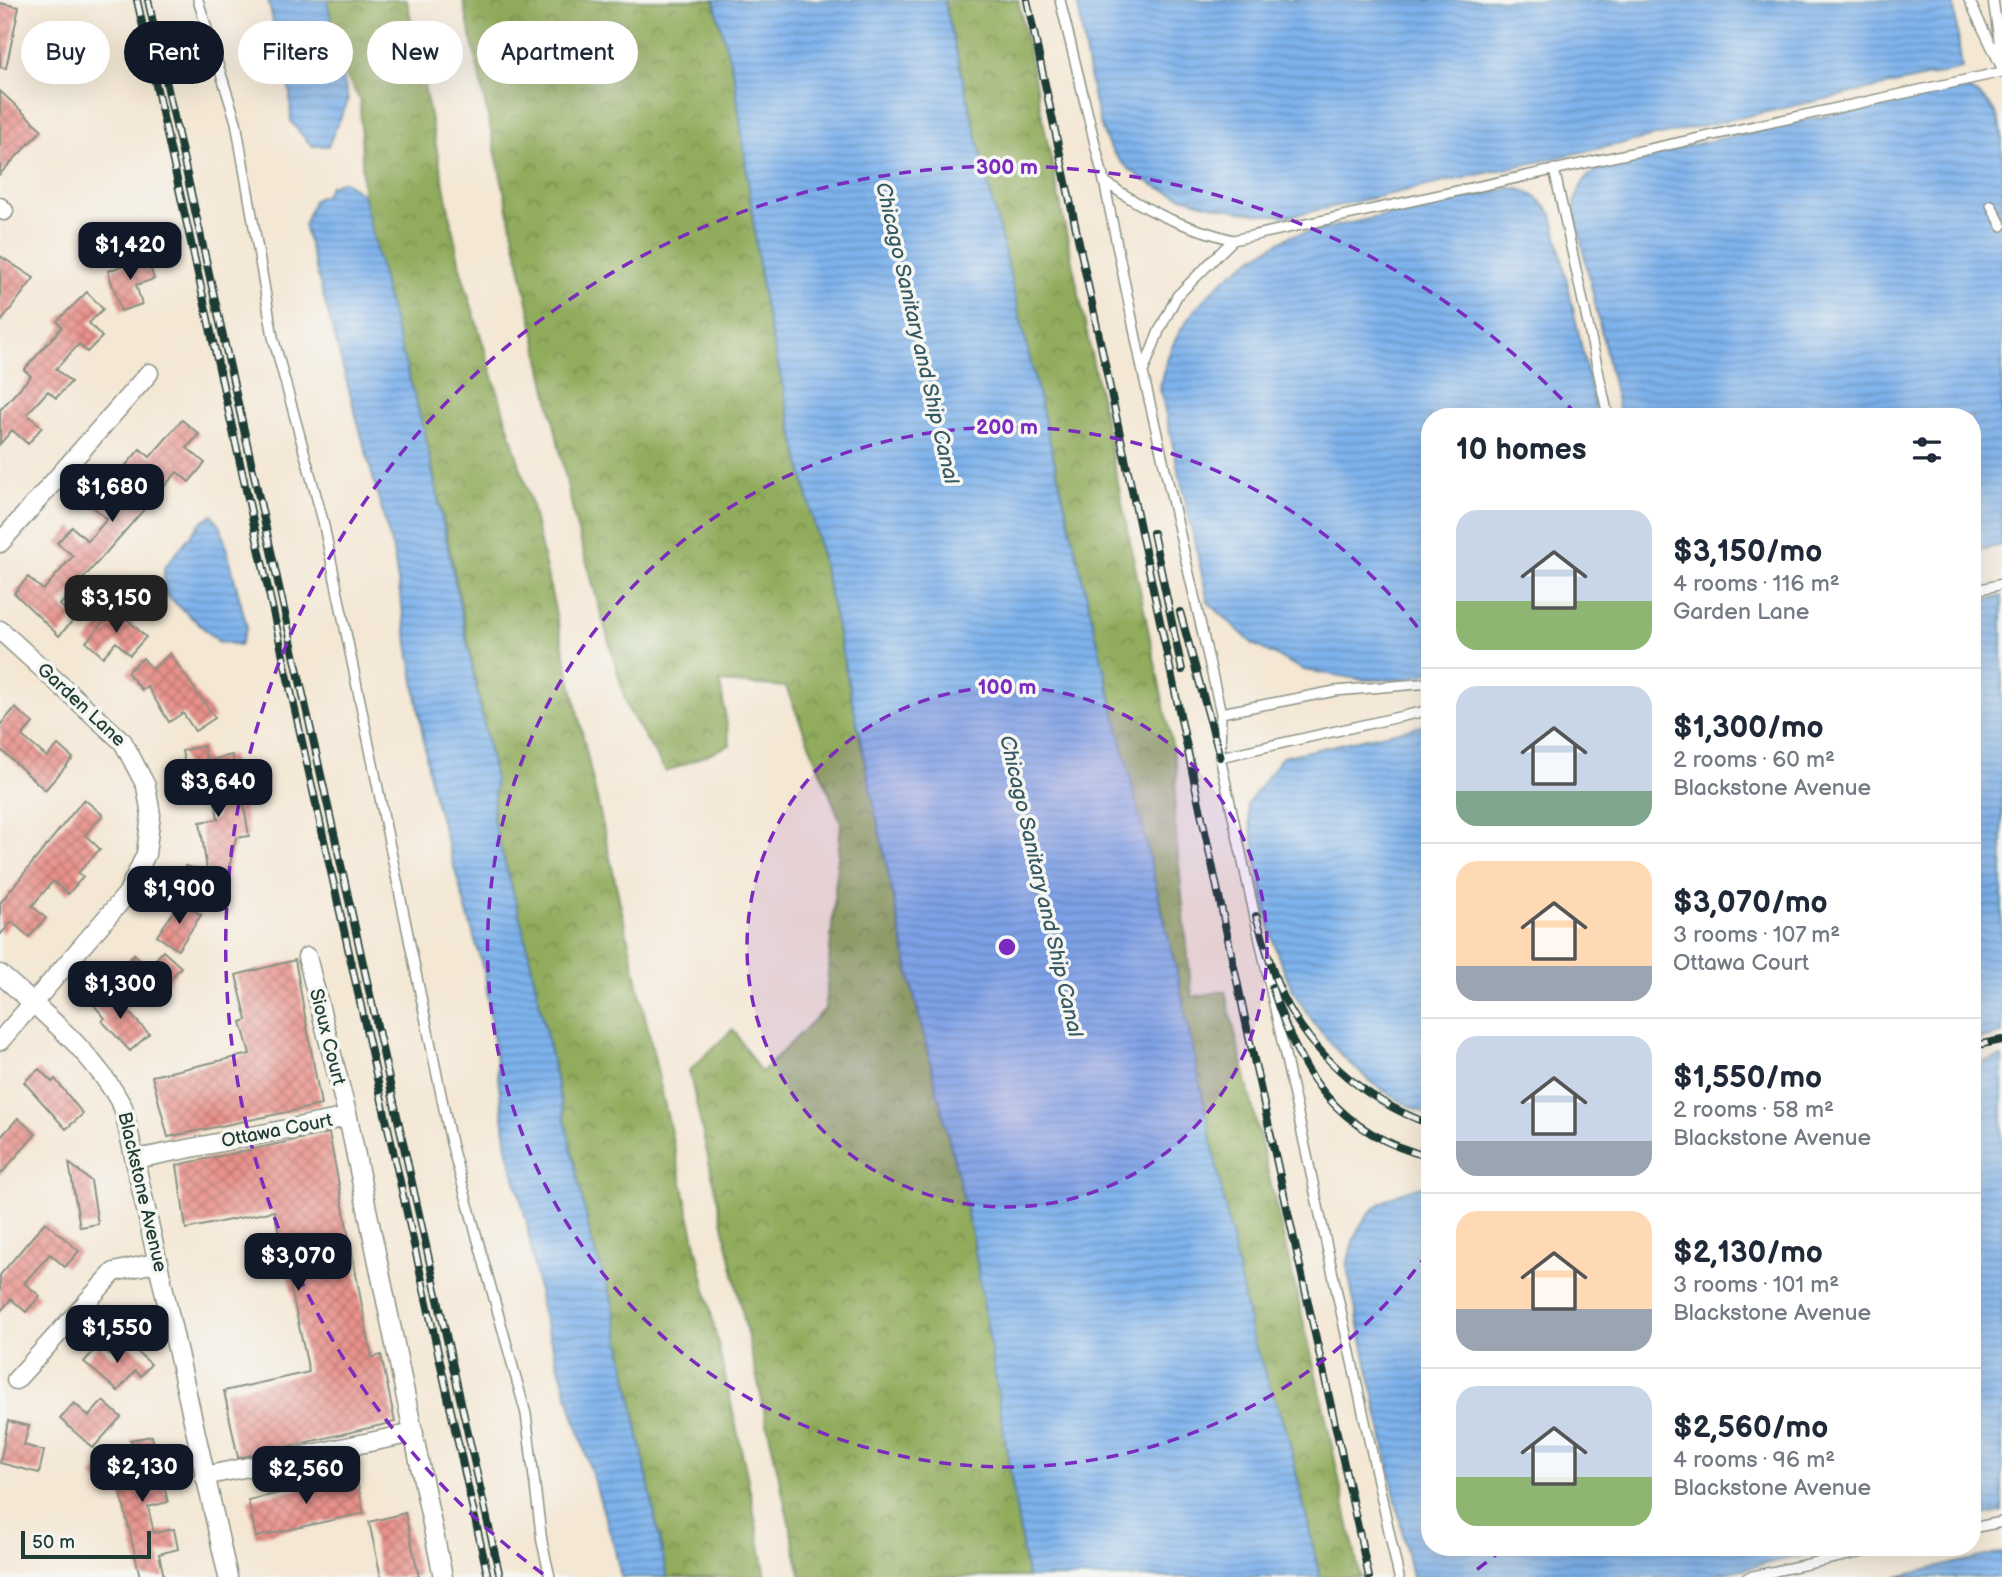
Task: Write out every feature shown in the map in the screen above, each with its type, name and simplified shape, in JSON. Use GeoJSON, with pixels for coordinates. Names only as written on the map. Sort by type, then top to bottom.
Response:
{"type":"FeatureCollection","features":[{"type":"Feature","properties":{"kind":"street"},"geometry":{"type":"LineString","coordinates":[[0,543],[149,373]]}},
{"type":"Feature","properties":{"kind":"street","name":"Garden Lane"},"geometry":{"type":"LineString","coordinates":[[0,630],[123,742],[140,769],[151,816],[146,854],[127,894],[0,1041]]}},
{"type":"Feature","properties":{"kind":"street","name":"Sioux Court"},"geometry":{"type":"LineString","coordinates":[[307,957],[348,1117]]}},
{"type":"Feature","properties":{"kind":"street","name":"Blackstone Avenue"},"geometry":{"type":"LineString","coordinates":[[0,974],[79,1045],[111,1084],[123,1107],[228,1577]]}},
{"type":"Feature","properties":{"kind":"street","name":"Ottawa Court"},"geometry":{"type":"LineString","coordinates":[[136,1159],[348,1117],[443,1577]]}},
{"type":"Feature","properties":{"kind":"street"},"geometry":{"type":"LineString","coordinates":[[16,1380],[114,1272],[159,1262]]}},
{"type":"Feature","properties":{"kind":"street"},"geometry":{"type":"LineString","coordinates":[[204,1476],[414,1433]]}},
{"type":"Feature","properties":{"kind":"lane"},"geometry":{"type":"LineString","coordinates":[[198,0],[236,122],[273,337],[323,521],[451,1143],[526,1415],[542,1542],[550,1577]]}},
{"type":"Feature","properties":{"kind":"lane"},"geometry":{"type":"LineString","coordinates":[[1060,0],[1104,181],[1143,373],[1221,713],[1220,757],[1399,1577]]}},
{"type":"Feature","properties":{"kind":"lane"},"geometry":{"type":"LineString","coordinates":[[1104,181],[1142,209],[1190,228],[1233,240],[2002,70],[1969,0]]}},
{"type":"Feature","properties":{"kind":"lane"},"geometry":{"type":"LineString","coordinates":[[1993,0],[2002,61]]}},
{"type":"Feature","properties":{"kind":"lane"},"geometry":{"type":"LineString","coordinates":[[1554,169],[1606,408]]}},
{"type":"Feature","properties":{"kind":"lane"},"geometry":{"type":"LineString","coordinates":[[1991,205],[2002,226]]}},
{"type":"Feature","properties":{"kind":"lane"},"geometry":{"type":"LineString","coordinates":[[1143,373],[1158,331],[1177,296],[1233,240]]}},
{"type":"Feature","properties":{"kind":"lane"},"geometry":{"type":"LineString","coordinates":[[1981,589],[2002,584]]}},
{"type":"Feature","properties":{"kind":"lane"},"geometry":{"type":"LineString","coordinates":[[1221,713],[1335,691],[1421,684]]}},
{"type":"Feature","properties":{"kind":"lane"},"geometry":{"type":"LineString","coordinates":[[1220,757],[1421,712]]}},
{"type":"Feature","properties":{"kind":"lane"},"geometry":{"type":"LineString","coordinates":[[1981,1526],[2002,1522]]}},
{"type":"Feature","properties":{"kind":"lane"},"geometry":{"type":"LineString","coordinates":[[1748,1577],[1845,1556]]}},
{"type":"Feature","properties":{"kind":"green space"},"geometry":{"type":"Polygon","coordinates":[[[327,0],[407,0],[411,21],[367,21],[367,84],[424,84],[461,271],[531,502],[747,1475],[766,1577],[667,1577],[612,1300],[591,1239],[524,932],[493,820],[495,780],[424,430],[389,306],[363,194],[360,100],[351,84],[353,84],[353,21],[331,21],[327,0]]]}},
{"type":"Feature","properties":{"kind":"green space"},"geometry":{"type":"Polygon","coordinates":[[[463,0],[714,0],[735,81],[764,304],[829,590],[913,991],[973,1238],[1027,1577],[801,1577],[689,1071],[733,1029],[761,1073],[825,1009],[841,822],[786,687],[720,682],[730,745],[666,772],[628,709],[575,521],[481,84],[638,84],[638,21],[477,21],[477,65],[463,0]]]}},
{"type":"Feature","properties":{"kind":"green space"},"geometry":{"type":"Polygon","coordinates":[[[944,0],[1018,0],[1177,769],[1174,815],[1192,997],[1225,991],[1322,1400],[1360,1577],[1320,1577],[1288,1436],[1252,1337],[1177,973],[944,0]]]}},
{"type":"Feature","properties":{"kind":"water"},"geometry":{"type":"Polygon","coordinates":[[[268,0],[327,0],[331,21],[273,21],[268,0]]]}},
{"type":"Feature","properties":{"kind":"water","name":"Chicago Sanitary and Ship Canal"},"geometry":{"type":"Polygon","coordinates":[[[714,0],[944,0],[1177,973],[1252,1337],[1288,1436],[1320,1577],[1027,1577],[973,1238],[913,991],[829,590],[764,304],[735,81],[714,0]]]}},
{"type":"Feature","properties":{"kind":"water"},"geometry":{"type":"Polygon","coordinates":[[[1077,0],[1953,0],[1962,69],[1290,216],[1240,211],[1183,197],[1156,186],[1133,172],[1115,154],[1103,132],[1094,100],[1077,0]]]}},
{"type":"Feature","properties":{"kind":"water"},"geometry":{"type":"Polygon","coordinates":[[[288,84],[344,84],[348,101],[328,146],[312,146],[291,122],[288,84]]]}},
{"type":"Feature","properties":{"kind":"water"},"geometry":{"type":"Polygon","coordinates":[[[1962,86],[1989,104],[1997,116],[2002,132],[2002,545],[1981,550],[1981,408],[1618,408],[1574,209],[1586,179],[1614,162],[1962,86]]]}},
{"type":"Feature","properties":{"kind":"water"},"geometry":{"type":"Polygon","coordinates":[[[343,181],[363,194],[389,306],[424,430],[495,780],[493,820],[524,932],[591,1239],[612,1300],[667,1577],[621,1577],[614,1546],[542,1312],[526,1219],[507,1147],[485,975],[431,786],[393,551],[304,225],[314,200],[325,195],[330,186],[343,181]]]}},
{"type":"Feature","properties":{"kind":"water"},"geometry":{"type":"Polygon","coordinates":[[[1511,188],[1534,196],[1552,214],[1595,408],[1421,408],[1421,675],[1400,680],[1365,680],[1304,670],[1253,644],[1208,602],[1160,388],[1166,362],[1176,338],[1206,297],[1246,263],[1291,236],[1511,188]]]}},
{"type":"Feature","properties":{"kind":"water"},"geometry":{"type":"Polygon","coordinates":[[[212,515],[221,527],[247,627],[240,645],[218,641],[164,593],[164,568],[202,521],[212,515]]]}},
{"type":"Feature","properties":{"kind":"water"},"geometry":{"type":"Polygon","coordinates":[[[2002,596],[2002,1034],[1981,1039],[1981,601],[2002,596]]]}},
{"type":"Feature","properties":{"kind":"water"},"geometry":{"type":"Polygon","coordinates":[[[1421,726],[1421,1111],[1377,1086],[1331,1044],[1311,1019],[1281,965],[1268,920],[1247,805],[1282,757],[1421,726]]]}},
{"type":"Feature","properties":{"kind":"water"},"geometry":{"type":"Polygon","coordinates":[[[2002,1057],[2002,1512],[1981,1516],[1981,1062],[2002,1057]]]}},
{"type":"Feature","properties":{"kind":"water"},"geometry":{"type":"Polygon","coordinates":[[[1421,1186],[1421,1556],[1801,1556],[1706,1577],[1412,1577],[1347,1268],[1356,1234],[1372,1210],[1397,1194],[1421,1186]]]}},
{"type":"Feature","properties":{"kind":"water"},"geometry":{"type":"Polygon","coordinates":[[[2002,1552],[2002,1577],[1896,1577],[2002,1552]]]}},
{"type":"Feature","properties":{"kind":"building"},"geometry":{"type":"Polygon","coordinates":[[[0,3],[19,7],[6,68],[0,67],[0,3]]]}},
{"type":"Feature","properties":{"kind":"building"},"geometry":{"type":"Polygon","coordinates":[[[0,91],[42,130],[0,174],[0,91]]]}},
{"type":"Feature","properties":{"kind":"building"},"geometry":{"type":"Polygon","coordinates":[[[0,256],[34,278],[0,323],[0,256]]]}},
{"type":"Feature","properties":{"kind":"building"},"geometry":{"type":"Polygon","coordinates":[[[147,257],[154,279],[136,285],[142,304],[121,311],[108,271],[147,257]]]}},
{"type":"Feature","properties":{"kind":"building"},"geometry":{"type":"Polygon","coordinates":[[[87,292],[103,309],[89,323],[102,337],[87,352],[79,344],[56,369],[71,382],[56,398],[48,391],[27,414],[42,427],[28,444],[12,430],[0,444],[0,410],[31,376],[24,370],[62,327],[57,321],[87,292]]]}},
{"type":"Feature","properties":{"kind":"building"},"geometry":{"type":"Polygon","coordinates":[[[182,420],[199,434],[187,448],[205,463],[189,482],[177,472],[60,605],[75,618],[59,636],[14,593],[28,577],[43,590],[73,556],[57,543],[72,527],[88,541],[107,519],[92,506],[107,490],[120,502],[141,478],[126,465],[140,449],[150,457],[182,420]]]}},
{"type":"Feature","properties":{"kind":"building"},"geometry":{"type":"Polygon","coordinates":[[[115,608],[146,637],[130,655],[116,642],[103,657],[86,642],[115,608]]]}},
{"type":"Feature","properties":{"kind":"building"},"geometry":{"type":"Polygon","coordinates":[[[170,654],[215,718],[195,731],[183,713],[169,722],[147,686],[142,690],[127,672],[143,658],[152,669],[170,654]]]}},
{"type":"Feature","properties":{"kind":"building"},"geometry":{"type":"Polygon","coordinates":[[[15,708],[33,723],[22,736],[47,757],[58,745],[73,758],[45,790],[0,749],[0,725],[15,708]]]}},
{"type":"Feature","properties":{"kind":"building"},"geometry":{"type":"Polygon","coordinates":[[[203,746],[207,761],[232,755],[237,777],[255,774],[258,798],[243,800],[249,836],[236,838],[222,898],[180,888],[185,866],[207,871],[200,822],[218,819],[213,786],[198,790],[195,776],[188,777],[182,751],[203,746]]]}},
{"type":"Feature","properties":{"kind":"building"},"geometry":{"type":"Polygon","coordinates":[[[84,799],[103,815],[85,835],[100,849],[78,873],[83,877],[68,894],[53,881],[32,906],[46,918],[29,937],[12,922],[0,935],[0,903],[84,799]]]}},
{"type":"Feature","properties":{"kind":"building"},"geometry":{"type":"Polygon","coordinates":[[[180,902],[201,915],[178,950],[157,936],[180,902]]]}},
{"type":"Feature","properties":{"kind":"building"},"geometry":{"type":"Polygon","coordinates":[[[163,951],[181,967],[155,997],[150,997],[120,970],[134,954],[149,967],[163,951]]]}},
{"type":"Feature","properties":{"kind":"building"},"geometry":{"type":"Polygon","coordinates":[[[295,960],[321,1105],[168,1137],[152,1076],[250,1054],[241,1022],[247,1020],[236,975],[295,960]]]}},
{"type":"Feature","properties":{"kind":"building"},"geometry":{"type":"Polygon","coordinates":[[[108,990],[149,1034],[130,1051],[102,1021],[105,1018],[92,1003],[108,990]]]}},
{"type":"Feature","properties":{"kind":"building"},"geometry":{"type":"Polygon","coordinates":[[[39,1069],[52,1082],[55,1079],[83,1114],[66,1129],[24,1082],[39,1069]]]}},
{"type":"Feature","properties":{"kind":"building"},"geometry":{"type":"Polygon","coordinates":[[[18,1118],[36,1134],[0,1175],[0,1138],[18,1118]]]}},
{"type":"Feature","properties":{"kind":"building"},"geometry":{"type":"Polygon","coordinates":[[[329,1133],[372,1358],[381,1355],[395,1422],[238,1458],[224,1391],[309,1372],[274,1211],[186,1229],[177,1165],[329,1133]]]}},
{"type":"Feature","properties":{"kind":"building"},"geometry":{"type":"Polygon","coordinates":[[[69,1163],[91,1181],[98,1224],[80,1227],[69,1163]]]}},
{"type":"Feature","properties":{"kind":"building"},"geometry":{"type":"Polygon","coordinates":[[[45,1222],[79,1251],[65,1267],[50,1254],[24,1283],[40,1296],[26,1312],[11,1299],[0,1312],[0,1275],[45,1222]]]}},
{"type":"Feature","properties":{"kind":"building"},"geometry":{"type":"Polygon","coordinates":[[[127,1343],[151,1364],[141,1376],[135,1371],[118,1391],[84,1362],[99,1345],[114,1358],[127,1343]]]}},
{"type":"Feature","properties":{"kind":"building"},"geometry":{"type":"Polygon","coordinates":[[[103,1401],[121,1417],[93,1448],[60,1419],[74,1403],[89,1416],[103,1401]]]}},
{"type":"Feature","properties":{"kind":"building"},"geometry":{"type":"Polygon","coordinates":[[[8,1421],[29,1426],[24,1445],[44,1451],[39,1473],[0,1463],[8,1421]]]}},
{"type":"Feature","properties":{"kind":"building"},"geometry":{"type":"Polygon","coordinates":[[[152,1436],[168,1502],[148,1507],[154,1533],[174,1529],[178,1549],[159,1554],[164,1577],[140,1577],[116,1471],[103,1486],[92,1476],[102,1463],[145,1454],[130,1440],[152,1436]]]}},
{"type":"Feature","properties":{"kind":"building"},"geometry":{"type":"Polygon","coordinates":[[[356,1476],[364,1513],[256,1537],[248,1500],[356,1476]]]}},
{"type":"Feature","properties":{"kind":"building"},"geometry":{"type":"Polygon","coordinates":[[[405,1513],[419,1577],[381,1577],[369,1522],[405,1513]]]}},
{"type":"Feature","properties":{"kind":"railway"},"geometry":{"type":"LineString","coordinates":[[137,0],[488,1577]]}},
{"type":"Feature","properties":{"kind":"railway"},"geometry":{"type":"LineString","coordinates":[[148,0],[500,1577]]}},
{"type":"Feature","properties":{"kind":"railway"},"geometry":{"type":"LineString","coordinates":[[1027,0],[1249,1037],[1369,1577]]}},
{"type":"Feature","properties":{"kind":"railway"},"geometry":{"type":"LineString","coordinates":[[1153,533],[1182,670]]}},
{"type":"Feature","properties":{"kind":"railway"},"geometry":{"type":"LineString","coordinates":[[1180,612],[1220,757]]}},
{"type":"Feature","properties":{"kind":"railway"},"geometry":{"type":"LineString","coordinates":[[1256,916],[1277,983],[1303,1030],[1320,1051],[1360,1087],[1421,1120]]}},
{"type":"Feature","properties":{"kind":"railway"},"geometry":{"type":"LineString","coordinates":[[1272,987],[1295,1047],[1326,1096],[1346,1116],[1370,1133],[1421,1154]]}},
{"type":"Feature","properties":{"kind":"railway"},"geometry":{"type":"LineString","coordinates":[[1981,1044],[2002,1040]]}}]}
